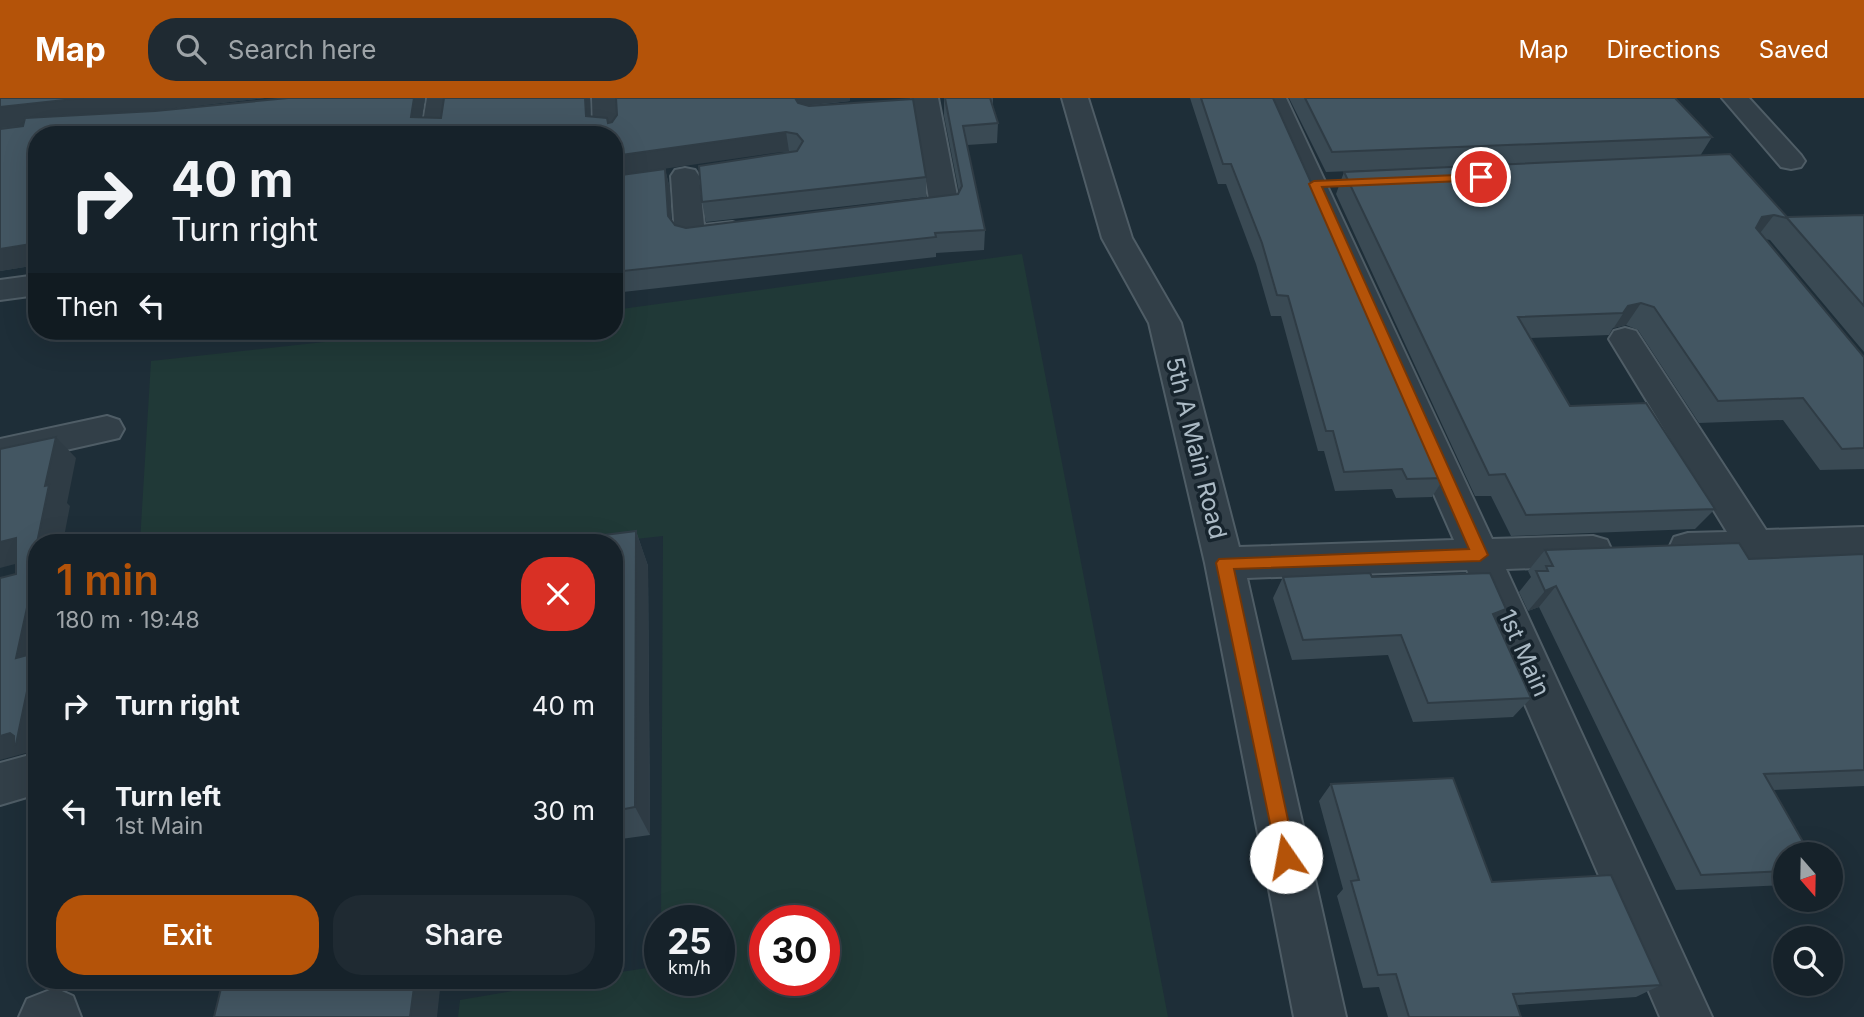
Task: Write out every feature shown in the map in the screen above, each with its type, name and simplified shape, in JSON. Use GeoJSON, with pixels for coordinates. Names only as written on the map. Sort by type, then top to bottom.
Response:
{"type":"FeatureCollection","features":[{"type":"Feature","properties":{"kind":"street"},"geometry":{"type":"LineString","coordinates":[[436,126],[440,98]]}},
{"type":"Feature","properties":{"kind":"street"},"geometry":{"type":"LineString","coordinates":[[605,98],[606,126]]}},
{"type":"Feature","properties":{"kind":"street","name":"5th A Main Road"},"geometry":{"type":"LineString","coordinates":[[1075,98],[1116,238],[1165,323],[1224,563],[1320,1017]]}},
{"type":"Feature","properties":{"kind":"street","name":"1st Main"},"geometry":{"type":"LineString","coordinates":[[1273,98],[1328,184],[1480,555],[1686,1017]]}},
{"type":"Feature","properties":{"kind":"street"},"geometry":{"type":"LineString","coordinates":[[1735,98],[1791,161]]}},
{"type":"Feature","properties":{"kind":"street"},"geometry":{"type":"LineString","coordinates":[[878,214],[945,206],[918,104]]}},
{"type":"Feature","properties":{"kind":"street"},"geometry":{"type":"LineString","coordinates":[[686,176],[690,236],[757,228]]}},
{"type":"Feature","properties":{"kind":"street"},"geometry":{"type":"LineString","coordinates":[[0,290],[28,286]]}},
{"type":"Feature","properties":{"kind":"street"},"geometry":{"type":"LineString","coordinates":[[1625,339],[1755,545]]}},
{"type":"Feature","properties":{"kind":"street"},"geometry":{"type":"LineString","coordinates":[[0,452],[107,429]]}},
{"type":"Feature","properties":{"kind":"street"},"geometry":{"type":"LineString","coordinates":[[1224,563],[1864,542]]}},
{"type":"Feature","properties":{"kind":"street"},"geometry":{"type":"LineString","coordinates":[[0,784],[28,776]]}},
{"type":"Feature","properties":{"kind":"street"},"geometry":{"type":"LineString","coordinates":[[45,1017],[55,1014],[55,1017]]}},
{"type":"Feature","properties":{"kind":"green space"},"geometry":{"type":"Polygon","coordinates":[[[1022,254],[1168,1017],[458,1017],[460,1000],[524,989],[623,989],[623,972],[644,968],[644,996],[735,996],[735,905],[661,905],[663,536],[623,540],[623,534],[140,534],[151,361],[342,340],[623,340],[623,309],[1022,254]]]}},
{"type":"Feature","properties":{"kind":"building"},"geometry":{"type":"Polygon","coordinates":[[[0,98],[83,98],[0,107],[0,98]]]}},
{"type":"Feature","properties":{"kind":"building"},"geometry":{"type":"Polygon","coordinates":[[[288,98],[414,98],[411,117],[441,118],[444,98],[585,98],[586,116],[607,118],[608,123],[617,115],[616,98],[795,98],[798,103],[809,106],[913,99],[926,177],[702,202],[699,166],[797,151],[803,141],[797,134],[786,132],[623,155],[623,126],[28,126],[28,244],[0,249],[0,129],[23,126],[25,118],[155,111],[288,98]]]}},
{"type":"Feature","properties":{"kind":"building"},"geometry":{"type":"Polygon","coordinates":[[[945,98],[990,98],[998,123],[963,126],[985,230],[935,233],[936,237],[623,271],[623,175],[665,169],[668,216],[675,225],[686,228],[958,194],[962,186],[945,98]]]}},
{"type":"Feature","properties":{"kind":"building"},"geometry":{"type":"Polygon","coordinates":[[[1201,98],[1273,98],[1444,478],[1407,479],[1402,469],[1344,472],[1333,431],[1326,431],[1288,296],[1277,295],[1262,243],[1231,164],[1223,164],[1201,98]]]}},
{"type":"Feature","properties":{"kind":"building"},"geometry":{"type":"Polygon","coordinates":[[[1305,98],[1675,98],[1712,137],[1332,152],[1305,98]]]}},
{"type":"Feature","properties":{"kind":"building"},"geometry":{"type":"Polygon","coordinates":[[[1730,154],[1787,217],[1864,215],[1864,306],[1787,218],[1774,215],[1762,217],[1756,228],[1864,357],[1864,448],[1842,449],[1803,398],[1718,401],[1654,307],[1641,303],[1628,306],[1623,313],[1518,317],[1570,406],[1646,403],[1715,509],[1526,515],[1505,474],[1489,475],[1344,172],[1730,154]]]}},
{"type":"Feature","properties":{"kind":"building"},"geometry":{"type":"Polygon","coordinates":[[[56,437],[45,486],[49,485],[39,534],[28,534],[28,603],[16,658],[28,655],[28,687],[14,745],[14,736],[10,733],[0,736],[0,578],[16,574],[16,538],[0,542],[0,449],[56,437]]]}},
{"type":"Feature","properties":{"kind":"building"},"geometry":{"type":"Polygon","coordinates":[[[636,531],[635,807],[623,809],[623,534],[612,534],[636,531]]]}},
{"type":"Feature","properties":{"kind":"building"},"geometry":{"type":"Polygon","coordinates":[[[1739,543],[1749,559],[1864,554],[1864,770],[1764,774],[1803,842],[1773,842],[1773,872],[1701,875],[1556,586],[1545,591],[1536,571],[1548,571],[1546,566],[1553,566],[1545,550],[1739,543]]]}},
{"type":"Feature","properties":{"kind":"building"},"geometry":{"type":"Polygon","coordinates":[[[1370,573],[1372,577],[1490,573],[1506,609],[1493,614],[1531,698],[1428,703],[1401,635],[1303,640],[1283,577],[1370,573]]]}},
{"type":"Feature","properties":{"kind":"building"},"geometry":{"type":"Polygon","coordinates":[[[1453,778],[1492,882],[1611,875],[1661,985],[1513,994],[1521,1017],[1409,1017],[1396,974],[1378,975],[1351,881],[1359,880],[1331,784],[1453,778]]]}},
{"type":"Feature","properties":{"kind":"building"},"geometry":{"type":"Polygon","coordinates":[[[221,989],[414,989],[410,1017],[214,1017],[221,989]]]}},
{"type":"Feature","properties":{"kind":"route"},"geometry":{"type":"LineString","coordinates":[[1286,857],[1224,563],[1480,555],[1314,184],[1481,177]]}}]}
